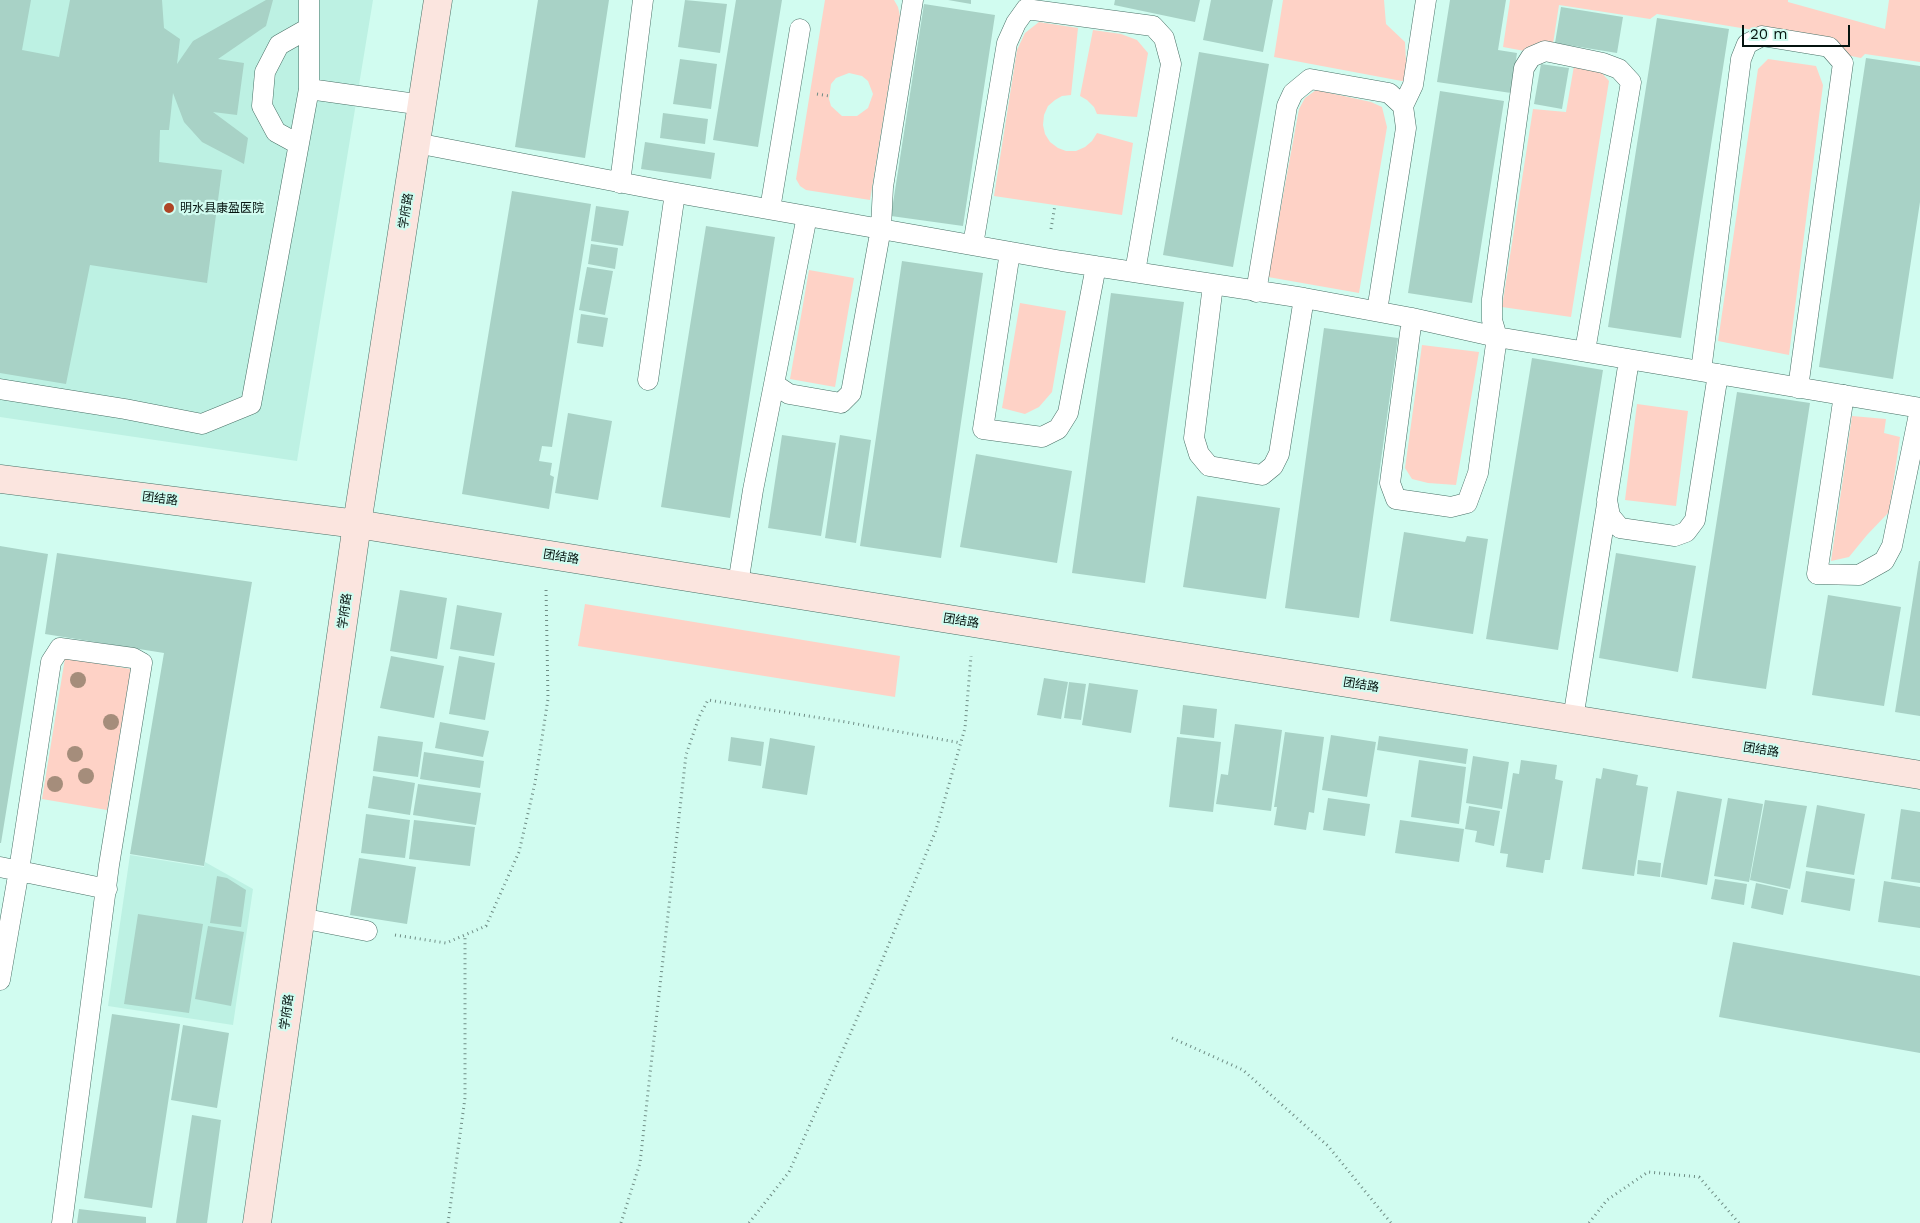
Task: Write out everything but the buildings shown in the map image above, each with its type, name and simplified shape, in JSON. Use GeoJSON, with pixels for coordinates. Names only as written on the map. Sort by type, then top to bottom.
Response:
{"type":"FeatureCollection","features":[{"type":"Feature","properties":{"kind":"street","name":"学府路"},"geometry":{"type":"LineString","coordinates":[[256,1223],[357,524],[438,0]]}},
{"type":"Feature","properties":{"kind":"street","name":"团结路"},"geometry":{"type":"LineString","coordinates":[[0,478],[357,524],[1920,775]]}},
{"type":"Feature","properties":{"kind":"lane"},"geometry":{"type":"LineString","coordinates":[[0,389],[125,409],[202,424],[251,404],[308,89],[309,0]]}},
{"type":"Feature","properties":{"kind":"lane"},"geometry":{"type":"LineString","coordinates":[[620,183],[644,0]]}},
{"type":"Feature","properties":{"kind":"lane"},"geometry":{"type":"LineString","coordinates":[[774,384],[789,394],[841,403],[851,393],[881,228],[884,187],[913,0]]}},
{"type":"Feature","properties":{"kind":"lane"},"geometry":{"type":"LineString","coordinates":[[1377,311],[1406,128],[1404,106],[1414,84],[1426,0]]}},
{"type":"Feature","properties":{"kind":"lane"},"geometry":{"type":"LineString","coordinates":[[973,245],[1007,44],[1016,23],[1026,8],[1153,26],[1164,38],[1171,64],[1135,272]]}},
{"type":"Feature","properties":{"kind":"lane"},"geometry":{"type":"LineString","coordinates":[[298,144],[276,132],[262,106],[265,72],[279,45],[309,28]]}},
{"type":"Feature","properties":{"kind":"lane"},"geometry":{"type":"LineString","coordinates":[[770,209],[800,29]]}},
{"type":"Feature","properties":{"kind":"lane"},"geometry":{"type":"LineString","coordinates":[[1607,500],[1610,516],[1620,528],[1675,536],[1686,532],[1695,520],[1741,59],[1747,44],[1762,36],[1829,47],[1843,62],[1798,388]]}},
{"type":"Feature","properties":{"kind":"lane"},"geometry":{"type":"LineString","coordinates":[[1412,318],[1390,483],[1396,499],[1451,507],[1467,502],[1478,473],[1497,337],[1492,320],[1492,299],[1524,68],[1531,57],[1545,52],[1603,63],[1619,70],[1631,82],[1585,351]]}},
{"type":"Feature","properties":{"kind":"lane"},"geometry":{"type":"LineString","coordinates":[[1256,292],[1287,106],[1293,93],[1310,79],[1389,93],[1404,106]]}},
{"type":"Feature","properties":{"kind":"lane"},"geometry":{"type":"LineString","coordinates":[[308,89],[422,105]]}},
{"type":"Feature","properties":{"kind":"lane"},"geometry":{"type":"LineString","coordinates":[[416,143],[620,183],[1010,252],[1304,298],[1412,318],[1497,337],[1844,395],[1920,409],[1892,546],[1884,561],[1859,575],[1817,574],[1844,395]]}},
{"type":"Feature","properties":{"kind":"lane"},"geometry":{"type":"LineString","coordinates":[[648,380],[675,192]]}},
{"type":"Feature","properties":{"kind":"lane"},"geometry":{"type":"LineString","coordinates":[[738,584],[753,490],[807,216]]}},
{"type":"Feature","properties":{"kind":"lane"},"geometry":{"type":"LineString","coordinates":[[1010,252],[983,429],[1042,437],[1058,429],[1068,413],[1096,266]]}},
{"type":"Feature","properties":{"kind":"lane"},"geometry":{"type":"LineString","coordinates":[[1213,285],[1194,438],[1199,454],[1209,466],[1262,475],[1272,466],[1278,454],[1304,298]]}},
{"type":"Feature","properties":{"kind":"lane"},"geometry":{"type":"LineString","coordinates":[[1573,720],[1629,360]]}},
{"type":"Feature","properties":{"kind":"lane"},"geometry":{"type":"LineString","coordinates":[[0,980],[10,868],[51,662],[60,648],[132,658],[142,663],[106,889],[62,1223]]}},
{"type":"Feature","properties":{"kind":"lane"},"geometry":{"type":"LineString","coordinates":[[10,868],[106,889]]}},
{"type":"Feature","properties":{"kind":"lane"},"geometry":{"type":"LineString","coordinates":[[301,918],[367,931]]}},
{"type":"Feature","properties":{"kind":"path"},"geometry":{"type":"LineString","coordinates":[[367,931],[446,943],[486,926],[520,852],[535,783],[548,699],[546,555]]}},
{"type":"Feature","properties":{"kind":"path"},"geometry":{"type":"LineString","coordinates":[[749,1223],[789,1172],[866,998],[936,830],[965,728],[974,623]]}},
{"type":"Feature","properties":{"kind":"path"},"geometry":{"type":"LineString","coordinates":[[622,1223],[640,1163],[686,755],[699,717],[708,700],[961,743]]}},
{"type":"Feature","properties":{"kind":"path"},"geometry":{"type":"LineString","coordinates":[[448,1223],[465,1098],[465,935]]}},
{"type":"Feature","properties":{"kind":"path"},"geometry":{"type":"LineString","coordinates":[[1172,1038],[1243,1070],[1328,1146],[1392,1223]]}},
{"type":"Feature","properties":{"kind":"path"},"geometry":{"type":"LineString","coordinates":[[1589,1223],[1607,1200],[1648,1172],[1699,1177],[1739,1223]]}},
{"type":"Feature","properties":{"kind":"shaded area","name":"明水县康盈医院"},"geometry":{"type":"Polygon","coordinates":[[[0,0],[373,0],[297,461],[0,417],[0,0]]]}},
{"type":"Feature","properties":{"kind":"shaded area"},"geometry":{"type":"Polygon","coordinates":[[[825,0],[894,0],[900,16],[870,200],[806,190],[800,186],[796,179],[825,0]],[[849,73],[836,78],[831,84],[829,99],[831,106],[842,116],[857,116],[868,108],[873,94],[868,81],[862,76],[849,73]]]}},
{"type":"Feature","properties":{"kind":"shaded area"},"geometry":{"type":"Polygon","coordinates":[[[1283,0],[1384,0],[1386,24],[1405,42],[1407,82],[1274,57],[1283,0]]]}},
{"type":"Feature","properties":{"kind":"shaded area"},"geometry":{"type":"Polygon","coordinates":[[[1510,0],[1788,0],[1788,2],[1885,29],[1889,0],[1920,0],[1920,62],[1865,54],[1861,58],[1759,31],[1657,14],[1650,19],[1559,5],[1553,44],[1530,52],[1503,47],[1510,0]]]}},
{"type":"Feature","properties":{"kind":"shaded area"},"geometry":{"type":"Polygon","coordinates":[[[1039,22],[1078,28],[1071,95],[1062,96],[1048,106],[1044,115],[1043,125],[1045,134],[1050,142],[1066,151],[1076,151],[1085,147],[1097,133],[1133,143],[1122,215],[994,196],[1017,50],[1025,33],[1039,22]]]}},
{"type":"Feature","properties":{"kind":"shaded area"},"geometry":{"type":"Polygon","coordinates":[[[1093,30],[1121,34],[1137,40],[1148,53],[1137,117],[1097,114],[1094,107],[1080,96],[1093,30]]]}},
{"type":"Feature","properties":{"kind":"shaded area"},"geometry":{"type":"Polygon","coordinates":[[[1768,59],[1816,66],[1823,85],[1789,355],[1718,341],[1758,69],[1768,59]]]}},
{"type":"Feature","properties":{"kind":"shaded area"},"geometry":{"type":"Polygon","coordinates":[[[1574,66],[1601,72],[1609,81],[1571,317],[1502,307],[1533,109],[1566,112],[1574,66]]]}},
{"type":"Feature","properties":{"kind":"shaded area"},"geometry":{"type":"Polygon","coordinates":[[[1316,90],[1371,102],[1382,107],[1387,127],[1359,293],[1268,277],[1299,109],[1305,98],[1316,90]]]}},
{"type":"Feature","properties":{"kind":"shaded area"},"geometry":{"type":"Polygon","coordinates":[[[809,270],[854,278],[835,387],[790,379],[809,270]]]}},
{"type":"Feature","properties":{"kind":"shaded area"},"geometry":{"type":"Polygon","coordinates":[[[1020,303],[1066,311],[1052,392],[1039,407],[1025,414],[1002,408],[1020,303]]]}},
{"type":"Feature","properties":{"kind":"shaded area"},"geometry":{"type":"Polygon","coordinates":[[[1422,345],[1479,352],[1456,485],[1428,483],[1412,479],[1405,468],[1422,345]]]}},
{"type":"Feature","properties":{"kind":"shaded area"},"geometry":{"type":"Polygon","coordinates":[[[1637,404],[1688,411],[1676,506],[1625,500],[1637,404]]]}},
{"type":"Feature","properties":{"kind":"shaded area"},"geometry":{"type":"Polygon","coordinates":[[[1852,416],[1886,419],[1884,433],[1900,437],[1889,512],[1849,557],[1831,561],[1852,416]]]}},
{"type":"Feature","properties":{"kind":"shaded area"},"geometry":{"type":"Polygon","coordinates":[[[585,604],[900,656],[895,697],[578,646],[585,604]]]}},
{"type":"Feature","properties":{"kind":"shaded area"},"geometry":{"type":"Polygon","coordinates":[[[65,658],[131,669],[107,810],[42,799],[65,658]]]}},
{"type":"Feature","properties":{"kind":"shaded area"},"geometry":{"type":"Polygon","coordinates":[[[130,855],[204,867],[205,862],[253,889],[233,1025],[108,1006],[130,855]]]}},
{"type":"Feature","properties":{"kind":"place","name":"明水县康盈医院"},"geometry":{"type":"Point","coordinates":[169,208]}}]}
